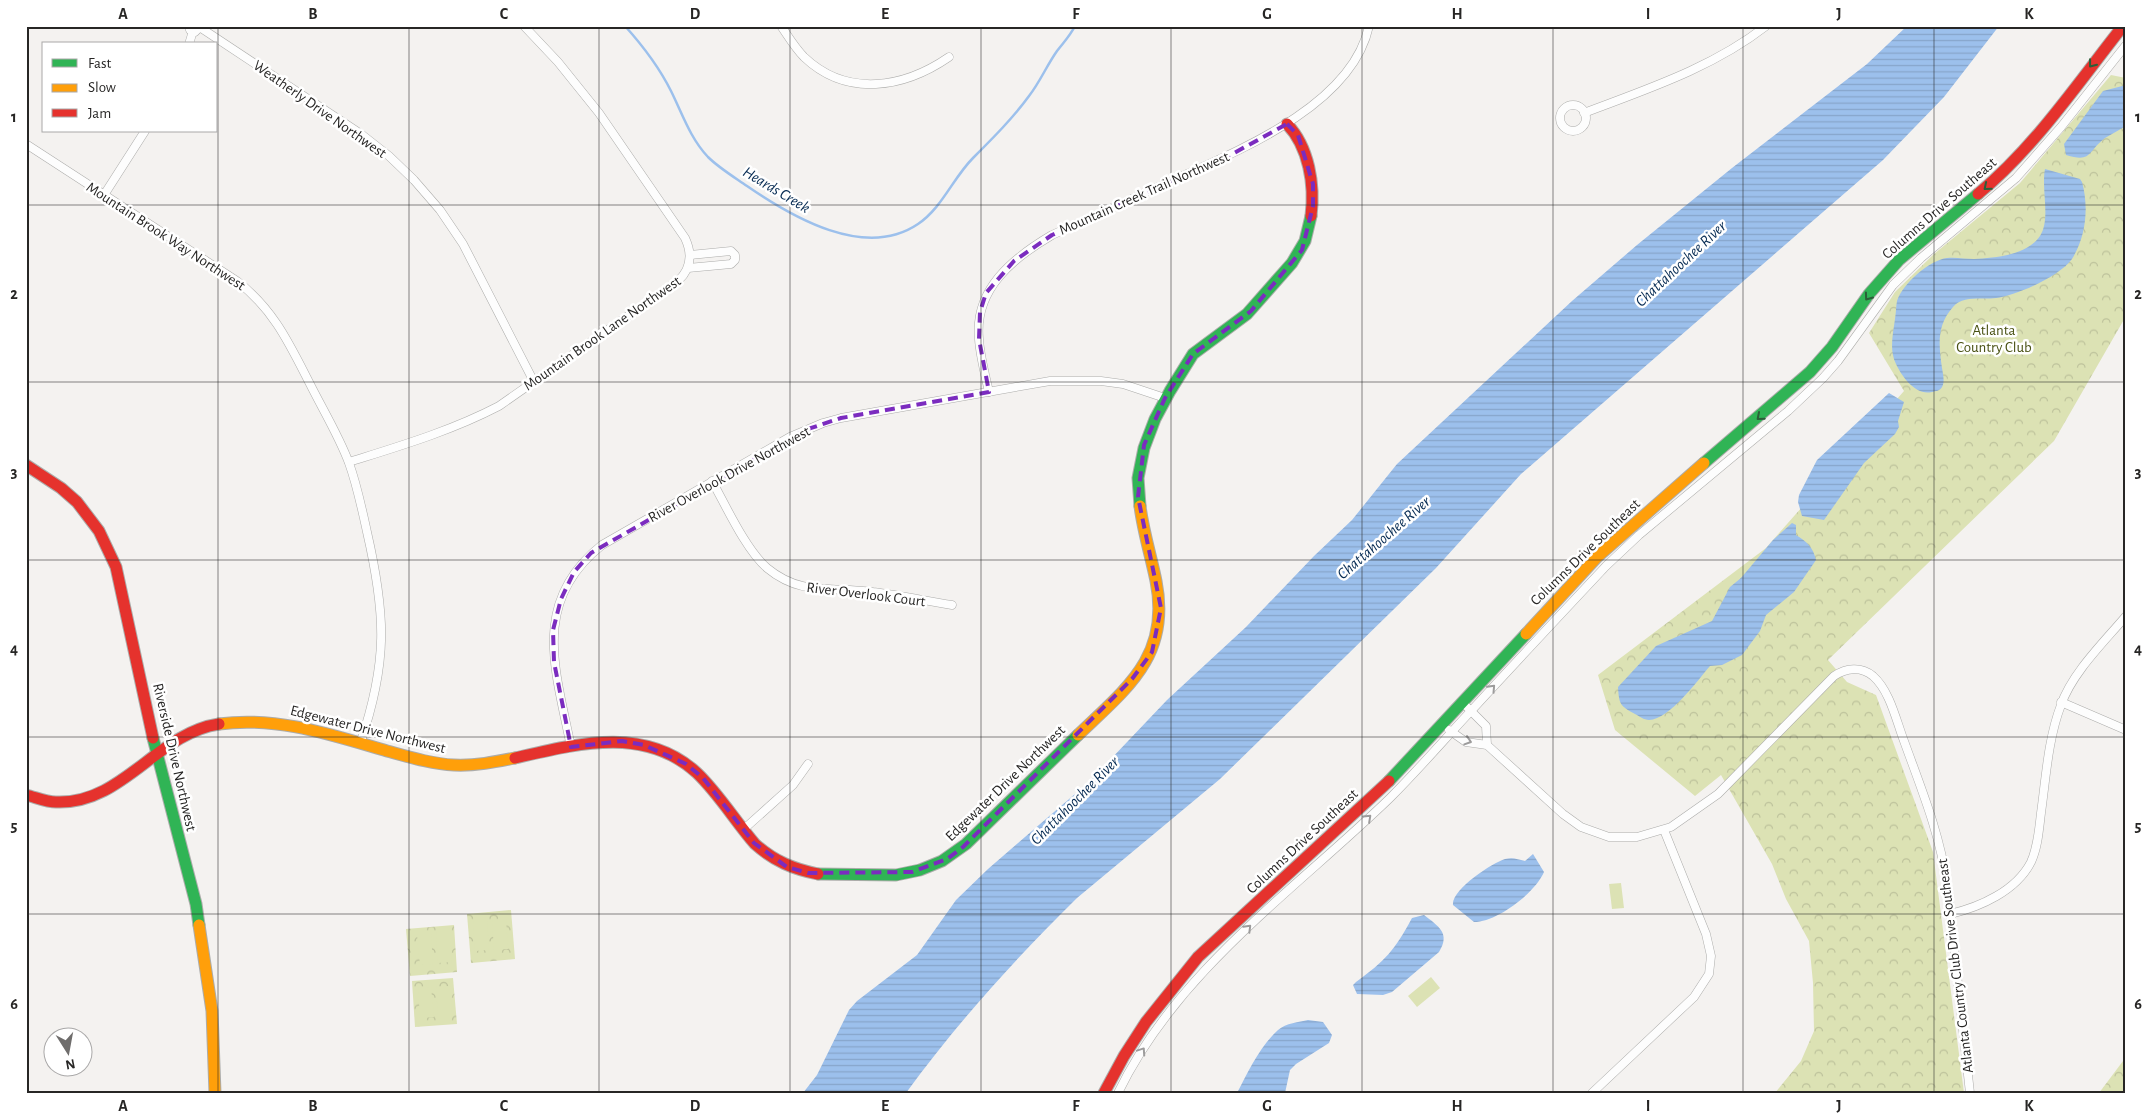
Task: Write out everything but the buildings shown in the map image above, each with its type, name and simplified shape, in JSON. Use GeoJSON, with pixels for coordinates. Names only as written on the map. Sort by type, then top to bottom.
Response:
{"type":"FeatureCollection","features":[{"type":"Feature","properties":{"kind":"street"},"geometry":{"type":"LineString","coordinates":[[524,26],[558,62],[599,113],[685,238],[690,255],[730,251],[735,255],[735,260],[731,264],[688,268]]}},
{"type":"Feature","properties":{"kind":"street"},"geometry":{"type":"LineString","coordinates":[[781,26],[804,56],[819,68],[851,82],[866,84],[896,83],[921,74],[948,57]]}},
{"type":"Feature","properties":{"kind":"street","name":"Mountain Creek Trail Northwest"},"geometry":{"type":"LineString","coordinates":[[989,392],[979,339],[980,312],[986,293],[1014,261],[1052,235],[1234,153],[1286,124],[1341,80],[1355,62],[1364,43],[1369,26]]}},
{"type":"Feature","properties":{"kind":"street"},"geometry":{"type":"LineString","coordinates":[[1584,113],[1700,67],[1739,46],[1766,26]]}},
{"type":"Feature","properties":{"kind":"street","name":"Columns Drive Southeast"},"geometry":{"type":"LineString","coordinates":[[1104,1093],[1138,1032],[1174,985],[1198,958],[1396,775],[1554,602],[1617,538],[1810,372],[1832,347],[1870,294],[1899,260],[1996,179],[2029,145],[2123,26]]}},
{"type":"Feature","properties":{"kind":"street"},"geometry":{"type":"LineString","coordinates":[[190,42],[196,28]]}},
{"type":"Feature","properties":{"kind":"street","name":"Weatherly Drive Northwest"},"geometry":{"type":"LineString","coordinates":[[196,28],[218,42]]}},
{"type":"Feature","properties":{"kind":"street","name":"Weatherly Drive Northwest"},"geometry":{"type":"LineString","coordinates":[[218,42],[361,134],[389,156],[414,180],[440,210],[463,244],[534,382]]}},
{"type":"Feature","properties":{"kind":"street","name":"Columns Drive Southeast"},"geometry":{"type":"LineString","coordinates":[[1118,1093],[1135,1062],[1158,1028],[1193,984],[1254,922],[1390,797],[1612,560],[1788,411],[1823,378],[1838,361],[1892,285],[2016,178],[2061,127],[2126,45]]}},
{"type":"Feature","properties":{"kind":"street","name":"Edgewater Drive Northwest"},"geometry":{"type":"LineString","coordinates":[[26,795],[51,802],[71,802],[91,798],[108,790],[190,732],[208,726],[242,721],[287,724],[430,762],[458,765],[487,763],[599,741],[622,741],[644,744],[667,753],[686,764],[703,778],[754,843],[769,856],[788,867],[808,873],[829,876],[896,874],[928,868],[946,859],[963,846],[1132,679],[1152,652],[1160,621],[1160,594],[1141,516],[1137,485],[1144,445],[1165,398],[1193,354],[1251,311],[1302,250],[1313,206],[1312,184],[1298,135],[1286,124]]}},
{"type":"Feature","properties":{"kind":"street"},"geometry":{"type":"LineString","coordinates":[[104,194],[144,132]]}},
{"type":"Feature","properties":{"kind":"street","name":"Mountain Brook Way Northwest"},"geometry":{"type":"LineString","coordinates":[[26,144],[237,281],[263,303],[284,334],[348,462],[378,580],[382,620],[378,680],[372,710],[360,744]]}},
{"type":"Feature","properties":{"kind":"street","name":"Mountain Brook Lane Northwest"},"geometry":{"type":"LineString","coordinates":[[348,462],[464,424],[499,406],[678,282],[688,268],[690,255]]}},
{"type":"Feature","properties":{"kind":"street","name":"River Overlook Drive Northwest"},"geometry":{"type":"LineString","coordinates":[[571,747],[552,644],[556,614],[568,583],[582,562],[602,545],[790,437],[823,423],[1050,381],[1083,379],[1123,384],[1165,398]]}},
{"type":"Feature","properties":{"kind":"street","name":"Riverside Drive Northwest"},"geometry":{"type":"LineString","coordinates":[[26,465],[61,488],[77,502],[99,531],[108,547],[122,588],[157,755],[196,904],[212,1011],[215,1093]]}},
{"type":"Feature","properties":{"kind":"street","name":"River Overlook Court"},"geometry":{"type":"LineString","coordinates":[[712,481],[754,553],[766,567],[783,579],[812,589],[872,592],[952,605]]}},
{"type":"Feature","properties":{"kind":"street"},"geometry":{"type":"LineString","coordinates":[[1950,914],[1966,910],[1998,895],[2022,875],[2031,861],[2039,828],[2055,722],[2061,702],[2074,680],[2126,616]]}},
{"type":"Feature","properties":{"kind":"street","name":"Atlanta Country Club Drive Southeast"},"geometry":{"type":"LineString","coordinates":[[1487,744],[1562,814],[1588,831],[1609,837],[1628,838],[1647,835],[1676,824],[1718,794],[1834,676],[1848,670],[1863,671],[1875,678],[1886,696],[1921,789],[1941,853],[1950,914],[1970,1093]]}},
{"type":"Feature","properties":{"kind":"street"},"geometry":{"type":"LineString","coordinates":[[1442,724],[1466,742],[1487,744],[1486,726],[1462,702]]}},
{"type":"Feature","properties":{"kind":"street"},"geometry":{"type":"LineString","coordinates":[[2061,702],[2126,730]]}},
{"type":"Feature","properties":{"kind":"street"},"geometry":{"type":"LineString","coordinates":[[744,829],[793,785],[808,764]]}},
{"type":"Feature","properties":{"kind":"street"},"geometry":{"type":"LineString","coordinates":[[1592,1093],[1694,998],[1709,974],[1711,956],[1706,934],[1664,830]]}},
{"type":"Feature","properties":{"kind":"highlighted area"},"geometry":{"type":"Polygon","coordinates":[[[1287,124],[1298,135],[1313,184],[1313,206],[1302,250],[1251,311],[1193,354],[1165,398],[1144,445],[1138,497],[1161,608],[1152,652],[1132,679],[963,847],[947,859],[912,872],[808,873],[787,867],[754,843],[703,778],[686,764],[644,745],[622,741],[571,747],[554,662],[553,630],[561,599],[574,572],[591,553],[805,430],[841,418],[989,392],[979,339],[980,312],[986,293],[1014,261],[1052,235],[1234,153],[1287,124]]]}},
{"type":"Feature","properties":{"kind":"green space","name":"Atlanta Country Club"},"geometry":{"type":"Polygon","coordinates":[[[2111,75],[2126,78],[2126,316],[2054,441],[1828,660],[1847,682],[1876,695],[1933,852],[1964,1093],[1775,1093],[1801,1061],[1814,1031],[1813,983],[1809,941],[1786,899],[1772,864],[1721,775],[1695,796],[1615,730],[1598,675],[1766,548],[1904,391],[1869,333],[1895,292],[1934,254],[2020,183],[2111,75]]]}},
{"type":"Feature","properties":{"kind":"green space"},"geometry":{"type":"Polygon","coordinates":[[[1621,883],[1624,908],[1612,909],[1609,884],[1621,883]]]}},
{"type":"Feature","properties":{"kind":"green space"},"geometry":{"type":"Polygon","coordinates":[[[511,910],[515,959],[471,963],[467,914],[511,910]]]}},
{"type":"Feature","properties":{"kind":"green space"},"geometry":{"type":"Polygon","coordinates":[[[506,919],[508,949],[494,950],[492,920],[506,919]]]}},
{"type":"Feature","properties":{"kind":"green space"},"geometry":{"type":"Polygon","coordinates":[[[487,921],[489,950],[475,951],[473,922],[487,921]]]}},
{"type":"Feature","properties":{"kind":"green space"},"geometry":{"type":"Polygon","coordinates":[[[454,925],[457,972],[410,976],[406,929],[454,925]]]}},
{"type":"Feature","properties":{"kind":"green space"},"geometry":{"type":"Polygon","coordinates":[[[450,932],[452,962],[438,963],[436,933],[450,932]]]}},
{"type":"Feature","properties":{"kind":"green space"},"geometry":{"type":"Polygon","coordinates":[[[431,934],[433,964],[420,965],[417,935],[431,934]]]}},
{"type":"Feature","properties":{"kind":"green space"},"geometry":{"type":"Polygon","coordinates":[[[1431,977],[1440,988],[1417,1007],[1408,996],[1431,977]]]}},
{"type":"Feature","properties":{"kind":"green space"},"geometry":{"type":"Polygon","coordinates":[[[453,978],[457,1024],[415,1027],[412,981],[453,978]]]}},
{"type":"Feature","properties":{"kind":"green space"},"geometry":{"type":"Polygon","coordinates":[[[450,986],[452,1016],[438,1017],[436,987],[450,986]]]}},
{"type":"Feature","properties":{"kind":"green space"},"geometry":{"type":"Polygon","coordinates":[[[431,987],[434,1017],[420,1018],[418,988],[431,987]]]}},
{"type":"Feature","properties":{"kind":"green space"},"geometry":{"type":"Polygon","coordinates":[[[2126,1057],[2126,1093],[2099,1093],[2126,1057]]]}},
{"type":"Feature","properties":{"kind":"water","name":"Chattahoochee River"},"geometry":{"type":"Polygon","coordinates":[[[1907,26],[1999,26],[1944,97],[1883,160],[1521,474],[1436,568],[1220,779],[1077,898],[987,992],[906,1093],[803,1093],[817,1075],[849,1010],[857,1001],[917,955],[956,900],[988,869],[1090,781],[1167,700],[1246,627],[1314,556],[1352,520],[1397,464],[1572,301],[1637,245],[1732,168],[1867,64],[1907,26]]]}},
{"type":"Feature","properties":{"kind":"water"},"geometry":{"type":"Polygon","coordinates":[[[2126,85],[2126,126],[2105,138],[2085,157],[2066,155],[2064,144],[2103,91],[2126,85]]]}},
{"type":"Feature","properties":{"kind":"water"},"geometry":{"type":"Polygon","coordinates":[[[2045,169],[2080,179],[2082,182],[2086,212],[2085,222],[2077,250],[2072,259],[2058,272],[2026,289],[2005,296],[1967,299],[1957,303],[1948,314],[1941,329],[1940,344],[1944,378],[1942,387],[1938,391],[1920,391],[1910,384],[1894,359],[1892,342],[1897,301],[1900,294],[1911,280],[1925,268],[1940,260],[1947,258],[1991,258],[2019,251],[2034,242],[2040,236],[2045,221],[2045,169]]]}},
{"type":"Feature","properties":{"kind":"water"},"geometry":{"type":"Polygon","coordinates":[[[1889,393],[1904,402],[1898,421],[1899,427],[1895,434],[1864,463],[1824,520],[1802,516],[1798,502],[1799,495],[1817,460],[1889,393]]]}},
{"type":"Feature","properties":{"kind":"water"},"geometry":{"type":"Polygon","coordinates":[[[1792,523],[1796,525],[1796,535],[1809,545],[1816,560],[1794,592],[1766,615],[1760,631],[1742,655],[1722,665],[1710,666],[1674,706],[1657,718],[1645,719],[1623,706],[1620,701],[1618,687],[1656,646],[1712,621],[1730,587],[1741,578],[1773,540],[1792,523]]]}},
{"type":"Feature","properties":{"kind":"water"},"geometry":{"type":"Polygon","coordinates":[[[1533,854],[1544,872],[1524,897],[1504,912],[1483,921],[1474,922],[1453,905],[1458,892],[1482,871],[1505,859],[1513,858],[1525,861],[1533,854]]]}},
{"type":"Feature","properties":{"kind":"water"},"geometry":{"type":"Polygon","coordinates":[[[1424,915],[1441,930],[1444,940],[1439,952],[1392,992],[1383,995],[1357,994],[1353,985],[1375,968],[1388,954],[1400,939],[1412,918],[1424,915]]]}},
{"type":"Feature","properties":{"kind":"water"},"geometry":{"type":"Polygon","coordinates":[[[1308,1020],[1323,1022],[1332,1035],[1329,1043],[1296,1064],[1290,1070],[1285,1093],[1237,1093],[1255,1060],[1272,1036],[1285,1026],[1308,1020]]]}},
{"type":"Feature","properties":{"kind":"waterway","name":"Heards Creek"},"geometry":{"type":"LineString","coordinates":[[625,26],[656,65],[671,91],[691,134],[712,161],[765,198],[807,221],[829,230],[852,236],[875,238],[897,234],[918,224],[934,210],[966,166],[1023,104],[1037,85],[1053,56],[1075,26]]}},
{"type":"Feature","properties":{"kind":"traffic: fast"},"geometry":{"type":"LineString","coordinates":[[1704,463],[1810,372],[1832,347],[1869,294],[1899,260],[1978,194]]}},
{"type":"Feature","properties":{"kind":"traffic: fast"},"geometry":{"type":"LineString","coordinates":[[1140,506],[1138,478],[1144,448],[1155,419],[1170,391],[1193,354],[1247,314],[1292,263],[1305,241],[1311,216]]}},
{"type":"Feature","properties":{"kind":"traffic: fast"},"geometry":{"type":"LineString","coordinates":[[1389,781],[1526,634]]}},
{"type":"Feature","properties":{"kind":"traffic: fast"},"geometry":{"type":"LineString","coordinates":[[818,874],[896,875],[920,870],[942,861],[966,844],[1078,735]]}},
{"type":"Feature","properties":{"kind":"traffic: fast"},"geometry":{"type":"LineString","coordinates":[[153,738],[196,904],[199,925]]}},
{"type":"Feature","properties":{"kind":"traffic: slow"},"geometry":{"type":"LineString","coordinates":[[1526,634],[1597,557],[1704,463]]}},
{"type":"Feature","properties":{"kind":"traffic: slow"},"geometry":{"type":"LineString","coordinates":[[1078,735],[1113,702],[1141,668],[1151,650],[1157,630],[1159,607],[1156,581],[1140,506]]}},
{"type":"Feature","properties":{"kind":"traffic: slow"},"geometry":{"type":"LineString","coordinates":[[219,724],[241,722],[304,728],[412,758],[446,764],[477,764],[515,758]]}},
{"type":"Feature","properties":{"kind":"traffic: slow"},"geometry":{"type":"LineString","coordinates":[[199,925],[212,1011],[215,1093]]}},
{"type":"Feature","properties":{"kind":"traffic: jam"},"geometry":{"type":"LineString","coordinates":[[1978,194],[1999,176],[2037,135],[2123,26]]}},
{"type":"Feature","properties":{"kind":"traffic: jam"},"geometry":{"type":"LineString","coordinates":[[1287,124],[1301,144],[1309,167],[1312,192],[1311,216]]}},
{"type":"Feature","properties":{"kind":"traffic: jam"},"geometry":{"type":"LineString","coordinates":[[26,465],[61,488],[77,502],[99,531],[116,567],[153,738]]}},
{"type":"Feature","properties":{"kind":"traffic: jam"},"geometry":{"type":"LineString","coordinates":[[26,795],[56,802],[79,800],[101,792],[120,781],[177,740],[197,730],[219,724]]}},
{"type":"Feature","properties":{"kind":"traffic: jam"},"geometry":{"type":"LineString","coordinates":[[515,758],[562,748],[609,742],[633,743],[655,748],[677,758],[697,773],[762,850],[784,864],[818,874]]}},
{"type":"Feature","properties":{"kind":"traffic: jam"},"geometry":{"type":"LineString","coordinates":[[1104,1093],[1124,1056],[1146,1022],[1198,957],[1389,781]]}}]}
